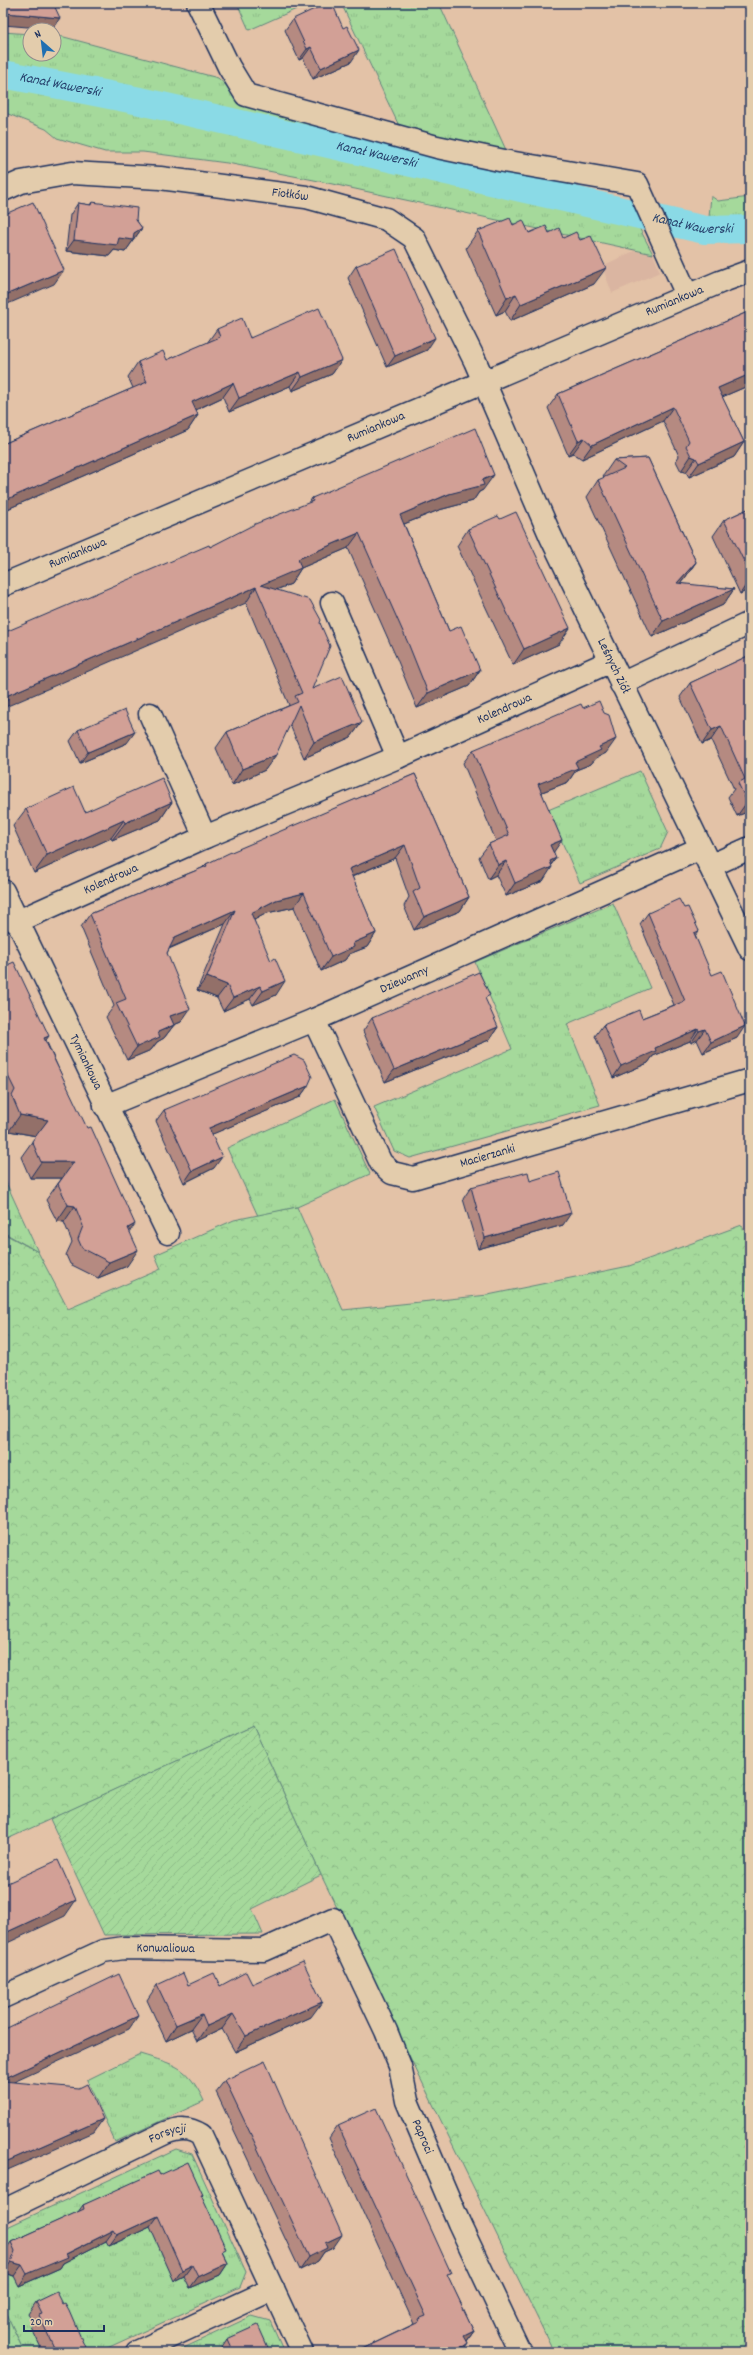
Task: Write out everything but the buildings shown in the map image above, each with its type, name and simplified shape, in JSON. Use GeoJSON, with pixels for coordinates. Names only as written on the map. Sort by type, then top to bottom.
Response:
{"type":"FeatureCollection","features":[{"type":"Feature","properties":{"kind":"street"},"geometry":{"type":"LineString","coordinates":[[198,3],[228,67],[246,95],[437,147],[509,162],[637,184],[687,295]]}},
{"type":"Feature","properties":{"kind":"street","name":"Fiołków"},"geometry":{"type":"LineString","coordinates":[[3,190],[21,182],[72,173],[160,178],[306,197],[386,219],[414,238],[484,380]]}},
{"type":"Feature","properties":{"kind":"street","name":"Rumiankowa"},"geometry":{"type":"LineString","coordinates":[[3,585],[484,380],[687,295],[750,271]]}},
{"type":"Feature","properties":{"kind":"street","name":"Leśnych Ziół"},"geometry":{"type":"LineString","coordinates":[[484,380],[551,537],[750,949]]}},
{"type":"Feature","properties":{"kind":"street"},"geometry":{"type":"LineString","coordinates":[[332,604],[398,757]]}},
{"type":"Feature","properties":{"kind":"street"},"geometry":{"type":"LineString","coordinates":[[621,684],[750,623]]}},
{"type":"Feature","properties":{"kind":"street","name":"Kolendrowa"},"geometry":{"type":"LineString","coordinates":[[16,922],[205,837],[398,757],[611,662]]}},
{"type":"Feature","properties":{"kind":"street"},"geometry":{"type":"LineString","coordinates":[[150,714],[205,837]]}},
{"type":"Feature","properties":{"kind":"street","name":"Dziewanny"},"geometry":{"type":"LineString","coordinates":[[105,1106],[705,857],[750,848]]}},
{"type":"Feature","properties":{"kind":"street","name":"Tymiankowa"},"geometry":{"type":"LineString","coordinates":[[3,891],[16,922],[168,1233]]}},
{"type":"Feature","properties":{"kind":"street","name":"Macierzanki"},"geometry":{"type":"LineString","coordinates":[[314,1020],[380,1163],[392,1173],[413,1178],[750,1080]]}},
{"type":"Feature","properties":{"kind":"street","name":"Konwaliowa"},"geometry":{"type":"LineString","coordinates":[[3,1997],[103,1951],[124,1948],[264,1950],[333,1919]]}},
{"type":"Feature","properties":{"kind":"street","name":"Paproci"},"geometry":{"type":"LineString","coordinates":[[333,1919],[386,2031],[400,2066],[407,2101],[459,2223],[520,2352]]}},
{"type":"Feature","properties":{"kind":"street","name":"Forsycji"},"geometry":{"type":"LineString","coordinates":[[3,2211],[166,2133],[179,2128],[191,2129],[201,2135],[302,2352]]}},
{"type":"Feature","properties":{"kind":"street"},"geometry":{"type":"LineString","coordinates":[[137,2352],[273,2289]]}},
{"type":"Feature","properties":{"kind":"shaded area"},"geometry":{"type":"Polygon","coordinates":[[[634,251],[653,254],[660,272],[612,293],[602,266],[634,251]]]}},
{"type":"Feature","properties":{"kind":"green space"},"geometry":{"type":"Polygon","coordinates":[[[237,3],[310,3],[249,30],[237,3]]]}},
{"type":"Feature","properties":{"kind":"green space"},"geometry":{"type":"Polygon","coordinates":[[[341,3],[439,3],[506,150],[401,130],[341,3]]]}},
{"type":"Feature","properties":{"kind":"green space"},"geometry":{"type":"Polygon","coordinates":[[[3,32],[22,33],[22,62],[62,62],[62,37],[64,37],[218,78],[250,107],[624,199],[653,254],[314,180],[227,163],[143,152],[105,152],[57,138],[46,129],[3,112],[3,32]]]}},
{"type":"Feature","properties":{"kind":"green space"},"geometry":{"type":"Polygon","coordinates":[[[711,196],[718,201],[750,197],[750,237],[707,238],[711,196]]]}},
{"type":"Feature","properties":{"kind":"green space"},"geometry":{"type":"Polygon","coordinates":[[[640,771],[668,832],[660,849],[580,883],[548,810],[640,771]]]}},
{"type":"Feature","properties":{"kind":"green space"},"geometry":{"type":"Polygon","coordinates":[[[613,903],[650,988],[567,1024],[600,1105],[410,1158],[394,1151],[374,1107],[512,1049],[475,962],[613,903]]]}},
{"type":"Feature","properties":{"kind":"green space"},"geometry":{"type":"Polygon","coordinates":[[[335,1099],[370,1174],[297,1207],[258,1216],[227,1148],[335,1099]]]}},
{"type":"Feature","properties":{"kind":"green space"},"geometry":{"type":"Polygon","coordinates":[[[3,1176],[38,1252],[3,1232],[3,1176]]]}},
{"type":"Feature","properties":{"kind":"green space"},"geometry":{"type":"Polygon","coordinates":[[[297,1207],[343,1310],[488,1295],[629,1266],[742,1225],[750,1242],[750,2352],[554,2352],[321,1875],[253,1726],[3,1841],[3,1233],[38,1252],[68,1309],[161,1269],[155,1255],[234,1220],[297,1207]]]}},
{"type":"Feature","properties":{"kind":"green space"},"geometry":{"type":"Polygon","coordinates":[[[253,1726],[321,1875],[252,1909],[263,1934],[104,1935],[50,1819],[253,1726]]]}},
{"type":"Feature","properties":{"kind":"green space"},"geometry":{"type":"Polygon","coordinates":[[[140,2054],[171,2064],[186,2073],[198,2089],[204,2101],[115,2142],[87,2080],[140,2054]]]}},
{"type":"Feature","properties":{"kind":"green space"},"geometry":{"type":"Polygon","coordinates":[[[176,2149],[192,2154],[246,2272],[240,2287],[105,2349],[104,2352],[24,2352],[3,2306],[3,2229],[176,2149]]]}},
{"type":"Feature","properties":{"kind":"green space"},"geometry":{"type":"Polygon","coordinates":[[[3,2306],[24,2352],[3,2352],[3,2306]]]}},
{"type":"Feature","properties":{"kind":"green space"},"geometry":{"type":"Polygon","coordinates":[[[252,2316],[270,2321],[284,2352],[175,2352],[252,2316]]]}},
{"type":"Feature","properties":{"kind":"waterway","name":"Kanał Wawerski"},"geometry":{"type":"LineString","coordinates":[[3,74],[140,101],[705,230],[750,229]]}}]}
